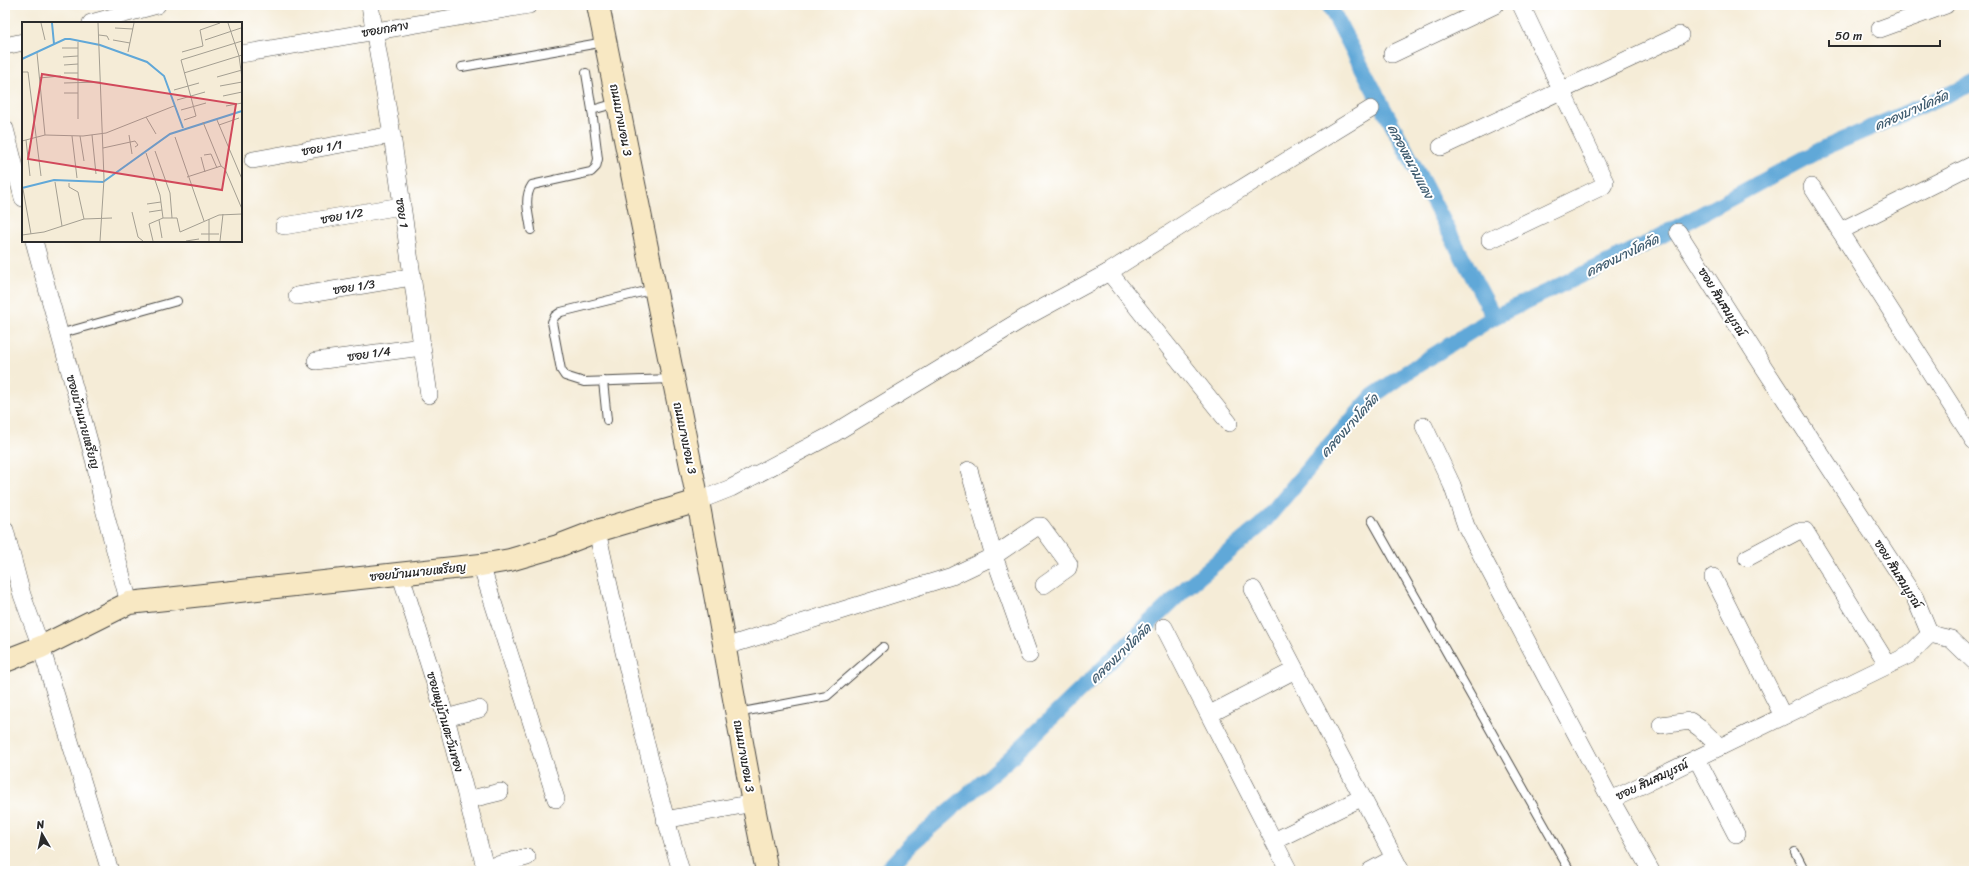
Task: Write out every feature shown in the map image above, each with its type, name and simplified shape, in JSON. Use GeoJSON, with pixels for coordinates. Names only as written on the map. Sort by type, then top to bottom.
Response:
{"type":"FeatureCollection","features":[{"type":"Feature","properties":{"kind":"main road","name":"ถนนบางบอน 3"},"geometry":{"type":"LineString","coordinates":[[598,5],[698,501],[736,713],[767,871]]}},
{"type":"Feature","properties":{"kind":"main road","name":"ซอยบ้านนายเหรียญ"},"geometry":{"type":"LineString","coordinates":[[5,661],[41,647],[129,603],[480,565],[510,560],[551,548],[597,531],[698,501]]}},
{"type":"Feature","properties":{"kind":"street"},"geometry":{"type":"LineString","coordinates":[[95,22],[157,5]]}},
{"type":"Feature","properties":{"kind":"street","name":"ซอย 1"},"geometry":{"type":"LineString","coordinates":[[370,5],[392,135],[411,277],[430,395]]}},
{"type":"Feature","properties":{"kind":"street","name":"ซอยกลาง"},"geometry":{"type":"LineString","coordinates":[[242,54],[529,5]]}},
{"type":"Feature","properties":{"kind":"street"},"geometry":{"type":"LineString","coordinates":[[1392,54],[1495,5]]}},
{"type":"Feature","properties":{"kind":"street"},"geometry":{"type":"LineString","coordinates":[[1490,240],[1603,186],[1604,179],[1521,5]]}},
{"type":"Feature","properties":{"kind":"street"},"geometry":{"type":"LineString","coordinates":[[1880,29],[1946,5]]}},
{"type":"Feature","properties":{"kind":"street"},"geometry":{"type":"LineString","coordinates":[[1442,147],[1680,35]]}},
{"type":"Feature","properties":{"kind":"street"},"geometry":{"type":"LineString","coordinates":[[5,46],[22,42]]}},
{"type":"Feature","properties":{"kind":"street"},"geometry":{"type":"LineString","coordinates":[[698,501],[731,488],[833,434],[1024,318],[1109,272],[1202,212],[1371,109]]}},
{"type":"Feature","properties":{"kind":"street"},"geometry":{"type":"LineString","coordinates":[[5,129],[22,194]]}},
{"type":"Feature","properties":{"kind":"street","name":"ซอย 1/1"},"geometry":{"type":"LineString","coordinates":[[253,160],[392,135]]}},
{"type":"Feature","properties":{"kind":"street"},"geometry":{"type":"LineString","coordinates":[[1840,231],[1974,164]]}},
{"type":"Feature","properties":{"kind":"street"},"geometry":{"type":"LineString","coordinates":[[1812,187],[1974,441]]}},
{"type":"Feature","properties":{"kind":"street","name":"ซอย 1/2"},"geometry":{"type":"LineString","coordinates":[[284,226],[401,206]]}},
{"type":"Feature","properties":{"kind":"street","name":"ซอย สินสมบูรณ์"},"geometry":{"type":"LineString","coordinates":[[1611,800],[1910,655],[1930,634],[1915,598],[1765,369],[1678,232]]}},
{"type":"Feature","properties":{"kind":"street","name":"ซอยบ้านนายเหรียญ"},"geometry":{"type":"LineString","coordinates":[[34,242],[95,463],[103,505],[129,603]]}},
{"type":"Feature","properties":{"kind":"street"},"geometry":{"type":"LineString","coordinates":[[1109,272],[1230,423]]}},
{"type":"Feature","properties":{"kind":"street","name":"ซอย 1/3"},"geometry":{"type":"LineString","coordinates":[[297,296],[411,277]]}},
{"type":"Feature","properties":{"kind":"street","name":"ซอย 1/4"},"geometry":{"type":"LineString","coordinates":[[316,362],[422,347]]}},
{"type":"Feature","properties":{"kind":"street"},"geometry":{"type":"LineString","coordinates":[[1424,426],[1452,485],[1466,526],[1611,800],[1651,871]]}},
{"type":"Feature","properties":{"kind":"street"},"geometry":{"type":"LineString","coordinates":[[970,470],[994,556],[1029,656]]}},
{"type":"Feature","properties":{"kind":"street"},"geometry":{"type":"LineString","coordinates":[[724,647],[952,576],[994,556],[1038,526],[1041,526],[1060,550],[1069,566],[1044,585]]}},
{"type":"Feature","properties":{"kind":"street"},"geometry":{"type":"LineString","coordinates":[[5,530],[22,595],[41,647],[110,871]]}},
{"type":"Feature","properties":{"kind":"street"},"geometry":{"type":"LineString","coordinates":[[597,531],[629,675],[665,820],[681,871]]}},
{"type":"Feature","properties":{"kind":"street"},"geometry":{"type":"LineString","coordinates":[[1747,558],[1798,531],[1805,531],[1888,665]]}},
{"type":"Feature","properties":{"kind":"street"},"geometry":{"type":"LineString","coordinates":[[480,565],[556,799]]}},
{"type":"Feature","properties":{"kind":"street","name":"ซอยหมู่บ้านตะวันทอง"},"geometry":{"type":"LineString","coordinates":[[400,573],[446,718],[486,870]]}},
{"type":"Feature","properties":{"kind":"street"},"geometry":{"type":"LineString","coordinates":[[1713,577],[1783,716]]}},
{"type":"Feature","properties":{"kind":"street"},"geometry":{"type":"LineString","coordinates":[[1252,588],[1361,798],[1398,865],[1370,871]]}},
{"type":"Feature","properties":{"kind":"street"},"geometry":{"type":"LineString","coordinates":[[1164,626],[1290,871]]}},
{"type":"Feature","properties":{"kind":"street"},"geometry":{"type":"LineString","coordinates":[[1930,634],[1950,640],[1974,660]]}},
{"type":"Feature","properties":{"kind":"street"},"geometry":{"type":"LineString","coordinates":[[1210,714],[1295,670]]}},
{"type":"Feature","properties":{"kind":"street"},"geometry":{"type":"LineString","coordinates":[[446,718],[478,709]]}},
{"type":"Feature","properties":{"kind":"street"},"geometry":{"type":"LineString","coordinates":[[1661,725],[1690,721],[1701,728],[1720,747]]}},
{"type":"Feature","properties":{"kind":"street"},"geometry":{"type":"LineString","coordinates":[[1696,759],[1736,834]]}},
{"type":"Feature","properties":{"kind":"street"},"geometry":{"type":"LineString","coordinates":[[467,800],[500,792]]}},
{"type":"Feature","properties":{"kind":"street"},"geometry":{"type":"LineString","coordinates":[[1274,841],[1361,798]]}},
{"type":"Feature","properties":{"kind":"street"},"geometry":{"type":"LineString","coordinates":[[665,820],[753,803]]}},
{"type":"Feature","properties":{"kind":"street"},"geometry":{"type":"LineString","coordinates":[[486,870],[527,857]]}},
{"type":"Feature","properties":{"kind":"lane"},"geometry":{"type":"LineString","coordinates":[[462,67],[606,42]]}},
{"type":"Feature","properties":{"kind":"lane"},"geometry":{"type":"LineString","coordinates":[[531,230],[526,199],[528,191],[532,185],[591,172],[596,167],[598,159],[586,73]]}},
{"type":"Feature","properties":{"kind":"lane"},"geometry":{"type":"LineString","coordinates":[[592,110],[618,103]]}},
{"type":"Feature","properties":{"kind":"lane"},"geometry":{"type":"LineString","coordinates":[[655,289],[561,312],[555,316],[552,322],[561,370],[565,376],[584,382],[673,379]]}},
{"type":"Feature","properties":{"kind":"lane"},"geometry":{"type":"LineString","coordinates":[[59,334],[177,301]]}},
{"type":"Feature","properties":{"kind":"lane"},"geometry":{"type":"LineString","coordinates":[[603,381],[607,420]]}},
{"type":"Feature","properties":{"kind":"lane"},"geometry":{"type":"LineString","coordinates":[[1372,520],[1570,871]]}},
{"type":"Feature","properties":{"kind":"lane"},"geometry":{"type":"LineString","coordinates":[[736,713],[827,696],[883,647]]}},
{"type":"Feature","properties":{"kind":"lane"},"geometry":{"type":"LineString","coordinates":[[1795,852],[1805,871]]}},
{"type":"Feature","properties":{"kind":"waterway","name":"คลองหนามแดง"},"geometry":{"type":"LineString","coordinates":[[1329,5],[1494,317]]}},
{"type":"Feature","properties":{"kind":"waterway","name":"คลองบางโคลัด"},"geometry":{"type":"LineString","coordinates":[[886,871],[910,845],[1008,760],[1187,587],[1261,525],[1373,396],[1410,370],[1494,317],[1646,244],[1822,149],[1974,83]]}}]}
